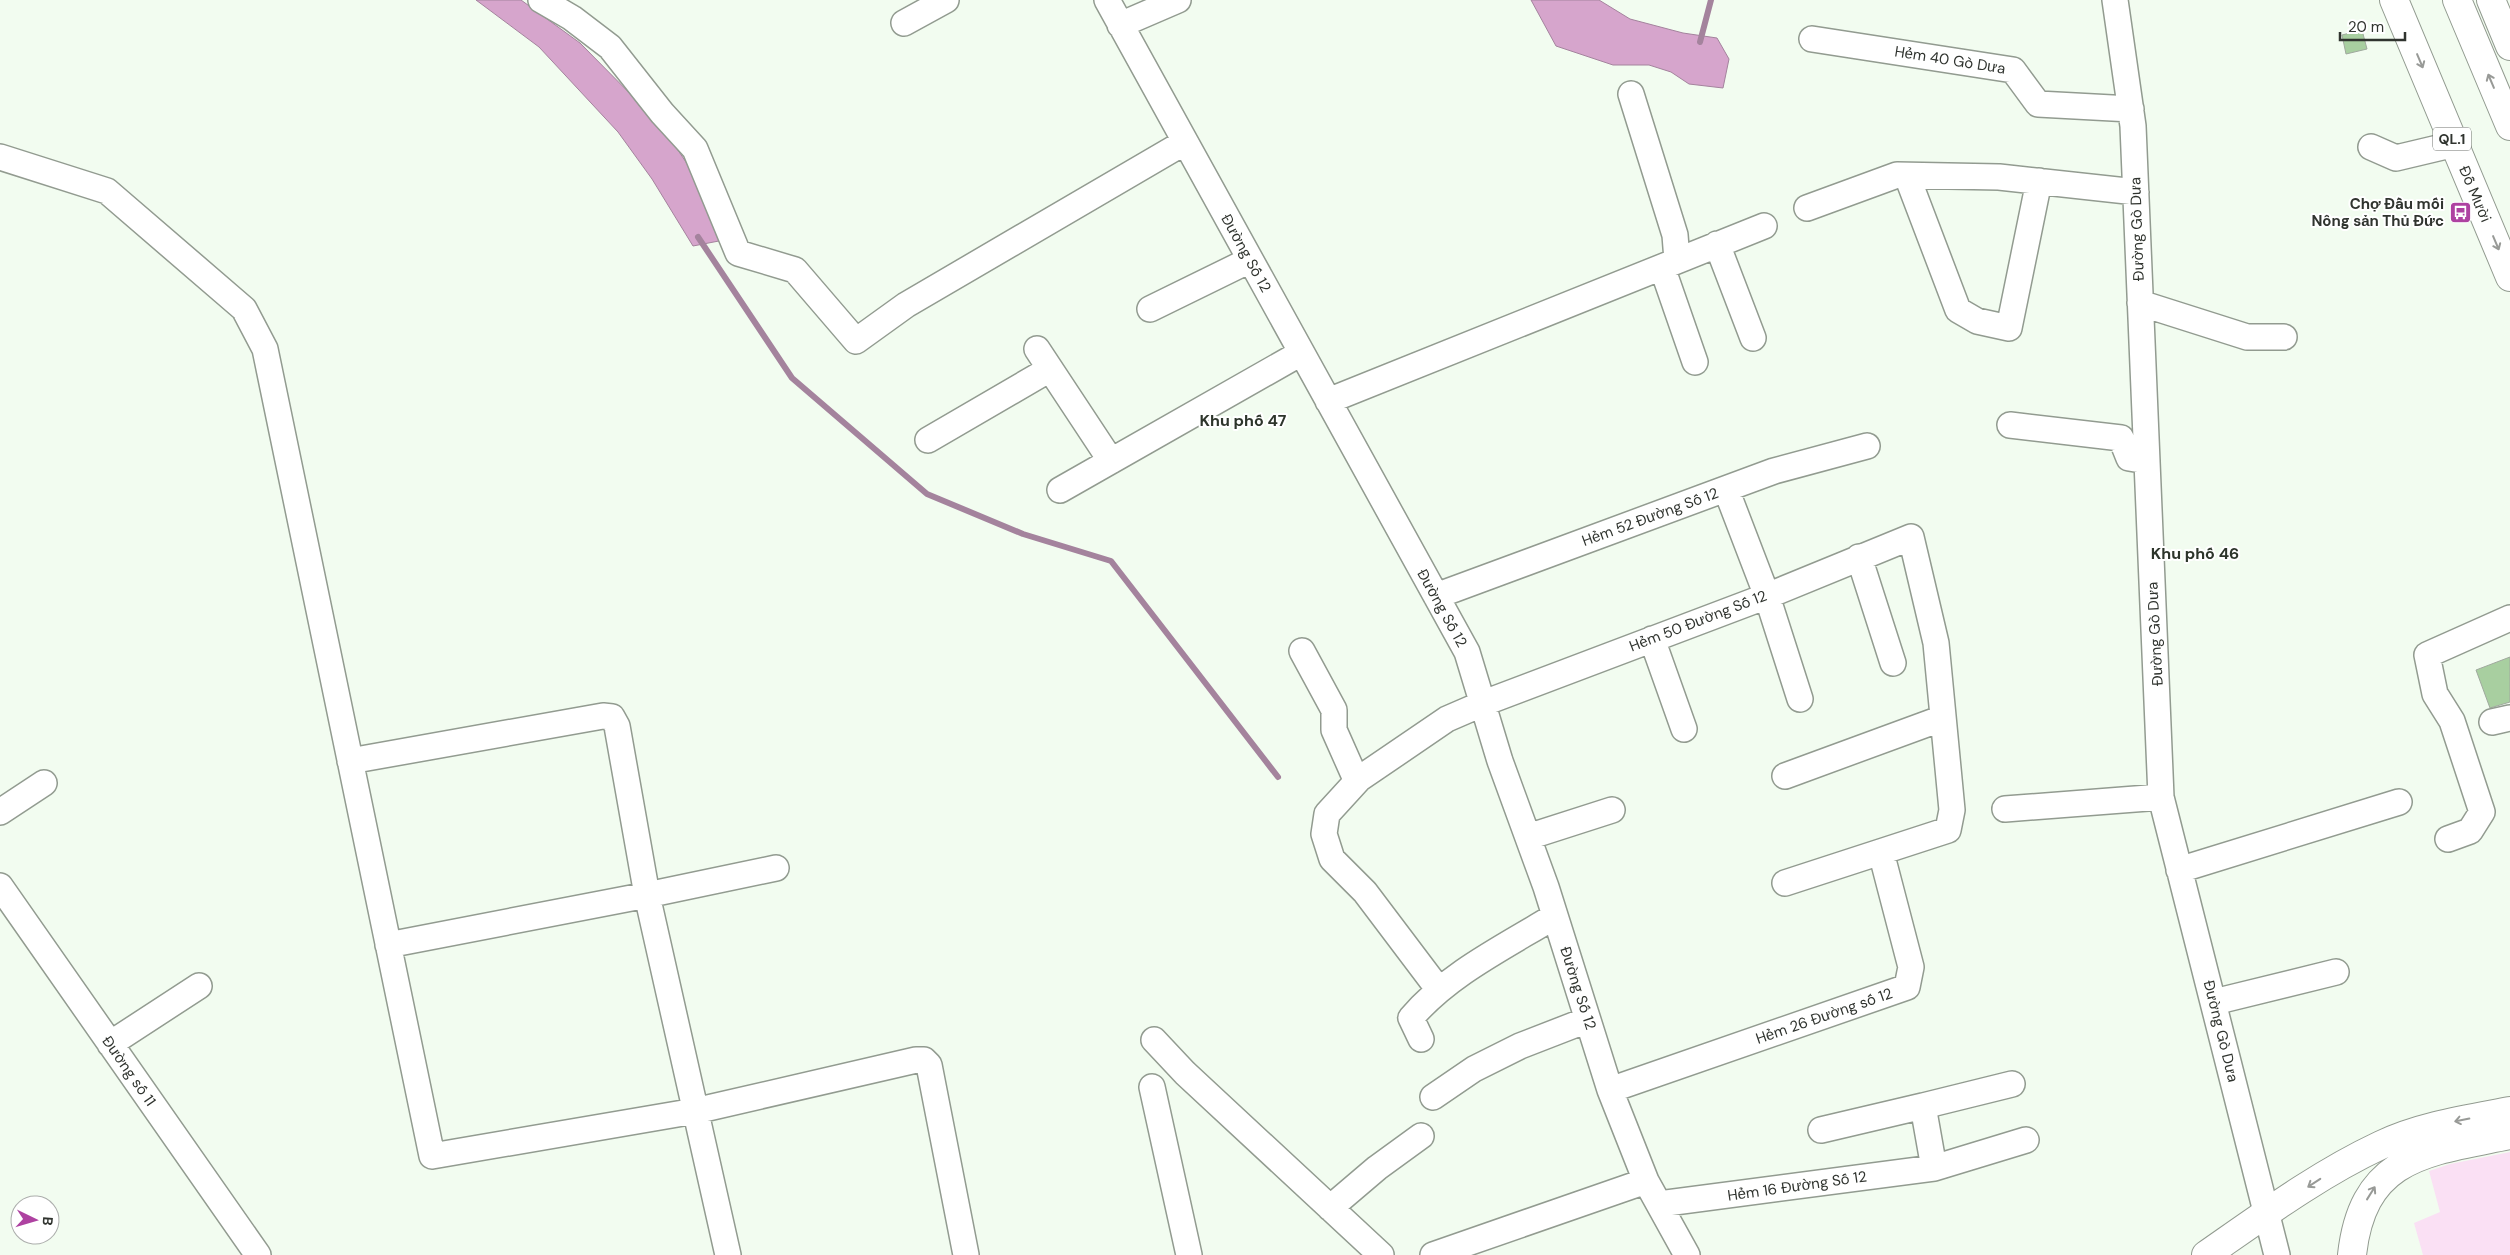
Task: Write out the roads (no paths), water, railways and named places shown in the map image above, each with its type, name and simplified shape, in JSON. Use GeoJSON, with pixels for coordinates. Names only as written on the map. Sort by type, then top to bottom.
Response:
{"type":"FeatureCollection","features":[{"type":"Feature","properties":{"kind":"highway","name":"Đỗ Mười"},"geometry":{"type":"LineString","coordinates":[[2394,0],[2510,277]]}},
{"type":"Feature","properties":{"kind":"highway","name":"Đỗ Mười"},"geometry":{"type":"LineString","coordinates":[[2414,0],[2510,230]]}},
{"type":"Feature","properties":{"kind":"highway"},"geometry":{"type":"LineString","coordinates":[[2457,0],[2510,126]]}},
{"type":"Feature","properties":{"kind":"highway"},"geometry":{"type":"LineString","coordinates":[[2491,0],[2510,46]]}},
{"type":"Feature","properties":{"kind":"highway"},"geometry":{"type":"LineString","coordinates":[[2206,1255],[2319,1179],[2382,1144],[2449,1122],[2510,1111]]}},
{"type":"Feature","properties":{"kind":"highway"},"geometry":{"type":"LineString","coordinates":[[2352,1255],[2355,1232],[2362,1208],[2375,1186],[2406,1161],[2443,1149],[2510,1135]]}},
{"type":"Feature","properties":{"kind":"street"},"geometry":{"type":"LineString","coordinates":[[541,0],[572,18],[610,46],[662,113],[695,150],[738,253],[795,270],[856,341],[906,305],[1185,142]]}},
{"type":"Feature","properties":{"kind":"street"},"geometry":{"type":"LineString","coordinates":[[904,23],[946,0]]}},
{"type":"Feature","properties":{"kind":"street","name":"Đường Số 12"},"geometry":{"type":"LineString","coordinates":[[1107,0],[1467,652],[1484,702],[1500,761],[1555,916],[1610,1090],[1646,1181],[1686,1255]]}},
{"type":"Feature","properties":{"kind":"street"},"geometry":{"type":"LineString","coordinates":[[1120,26],[1178,0]]}},
{"type":"Feature","properties":{"kind":"street","name":"Đường Gò Dưa"},"geometry":{"type":"LineString","coordinates":[[2115,0],[2131,109],[2136,192],[2161,798],[2277,1255]]}},
{"type":"Feature","properties":{"kind":"street","name":"Hẻm 40 Gò Dưa"},"geometry":{"type":"LineString","coordinates":[[1812,39],[2013,70],[2038,104],[2131,109]]}},
{"type":"Feature","properties":{"kind":"street"},"geometry":{"type":"LineString","coordinates":[[1631,94],[1675,235],[1669,263],[1695,362]]}},
{"type":"Feature","properties":{"kind":"street"},"geometry":{"type":"LineString","coordinates":[[2371,146],[2396,158],[2455,144]]}},
{"type":"Feature","properties":{"kind":"street"},"geometry":{"type":"LineString","coordinates":[[0,157],[107,191],[244,309],[265,349],[432,1156],[695,1112],[916,1060],[924,1060],[929,1065],[965,1255]]}},
{"type":"Feature","properties":{"kind":"street"},"geometry":{"type":"LineString","coordinates":[[1807,208],[1897,175],[1999,176],[2136,192]]}},
{"type":"Feature","properties":{"kind":"street"},"geometry":{"type":"LineString","coordinates":[[1907,176],[1958,310],[1977,321],[2009,328],[2039,181]]}},
{"type":"Feature","properties":{"kind":"street"},"geometry":{"type":"LineString","coordinates":[[1328,401],[1764,226]]}},
{"type":"Feature","properties":{"kind":"street"},"geometry":{"type":"LineString","coordinates":[[1717,244],[1753,338]]}},
{"type":"Feature","properties":{"kind":"street"},"geometry":{"type":"LineString","coordinates":[[1150,309],[1250,260]]}},
{"type":"Feature","properties":{"kind":"street"},"geometry":{"type":"LineString","coordinates":[[2140,303],[2247,336],[2284,337]]}},
{"type":"Feature","properties":{"kind":"street"},"geometry":{"type":"LineString","coordinates":[[1060,490],[1301,354]]}},
{"type":"Feature","properties":{"kind":"street"},"geometry":{"type":"LineString","coordinates":[[928,440],[1044,359],[1111,461]]}},
{"type":"Feature","properties":{"kind":"street"},"geometry":{"type":"LineString","coordinates":[[2010,425],[2121,438],[2129,458],[2147,461]]}},
{"type":"Feature","properties":{"kind":"street","name":"Hẻm 52 Đường Số 12"},"geometry":{"type":"LineString","coordinates":[[1436,596],[1774,471],[1867,446]]}},
{"type":"Feature","properties":{"kind":"street"},"geometry":{"type":"LineString","coordinates":[[1726,489],[1767,596],[1800,699]]}},
{"type":"Feature","properties":{"kind":"street","name":"Hẻm 50 Đường Số 12"},"geometry":{"type":"LineString","coordinates":[[1439,990],[1365,892],[1332,859],[1324,834],[1324,820],[1326,814],[1359,779],[1448,720],[1484,702],[1767,596],[1911,537],[1936,643],[1943,718]]}},
{"type":"Feature","properties":{"kind":"street"},"geometry":{"type":"LineString","coordinates":[[1859,557],[1893,663]]}},
{"type":"Feature","properties":{"kind":"street"},"geometry":{"type":"LineString","coordinates":[[2448,839],[2470,831],[2482,812],[2452,722],[2435,694],[2427,655],[2510,618]]}},
{"type":"Feature","properties":{"kind":"street"},"geometry":{"type":"LineString","coordinates":[[1652,639],[1684,729]]}},
{"type":"Feature","properties":{"kind":"street"},"geometry":{"type":"LineString","coordinates":[[1302,651],[1334,710],[1334,730],[1354,775],[1359,779]]}},
{"type":"Feature","properties":{"kind":"street"},"geometry":{"type":"LineString","coordinates":[[350,761],[603,716],[612,717],[617,726],[647,896],[728,1255]]}},
{"type":"Feature","properties":{"kind":"street"},"geometry":{"type":"LineString","coordinates":[[1785,776],[1943,718],[1952,810],[1948,830],[1785,883]]}},
{"type":"Feature","properties":{"kind":"street"},"geometry":{"type":"LineString","coordinates":[[0,812],[44,783]]}},
{"type":"Feature","properties":{"kind":"street"},"geometry":{"type":"LineString","coordinates":[[2006,809],[2161,798]]}},
{"type":"Feature","properties":{"kind":"street"},"geometry":{"type":"LineString","coordinates":[[2179,870],[2399,802]]}},
{"type":"Feature","properties":{"kind":"street"},"geometry":{"type":"LineString","coordinates":[[1528,837],[1612,810]]}},
{"type":"Feature","properties":{"kind":"street","name":"Hẻm 26 Đường số 12"},"geometry":{"type":"LineString","coordinates":[[1610,1090],[1907,987],[1911,967],[1881,852]]}},
{"type":"Feature","properties":{"kind":"street"},"geometry":{"type":"LineString","coordinates":[[388,945],[647,896],[776,868]]}},
{"type":"Feature","properties":{"kind":"street","name":"Đường số 11"},"geometry":{"type":"LineString","coordinates":[[0,886],[258,1255]]}},
{"type":"Feature","properties":{"kind":"street"},"geometry":{"type":"LineString","coordinates":[[1421,1039],[1411,1018],[1439,990],[1555,916]]}},
{"type":"Feature","properties":{"kind":"street"},"geometry":{"type":"LineString","coordinates":[[2214,1002],[2336,972]]}},
{"type":"Feature","properties":{"kind":"street"},"geometry":{"type":"LineString","coordinates":[[110,1044],[199,986]]}},
{"type":"Feature","properties":{"kind":"street"},"geometry":{"type":"LineString","coordinates":[[1433,1097],[1474,1069],[1512,1050],[1587,1020]]}},
{"type":"Feature","properties":{"kind":"street"},"geometry":{"type":"LineString","coordinates":[[1154,1040],[1185,1073],[1381,1255]]}},
{"type":"Feature","properties":{"kind":"street"},"geometry":{"type":"LineString","coordinates":[[1821,1130],[2012,1084]]}},
{"type":"Feature","properties":{"kind":"street"},"geometry":{"type":"LineString","coordinates":[[1152,1088],[1189,1255]]}},
{"type":"Feature","properties":{"kind":"street"},"geometry":{"type":"LineString","coordinates":[[1923,1106],[1934,1168]]}},
{"type":"Feature","properties":{"kind":"street"},"geometry":{"type":"LineString","coordinates":[[1330,1208],[1377,1168],[1421,1136]]}},
{"type":"Feature","properties":{"kind":"street","name":"Hẻm 16 Đường Số 12"},"geometry":{"type":"LineString","coordinates":[[1659,1204],[1934,1168],[2026,1140]]}},
{"type":"Feature","properties":{"kind":"street"},"geometry":{"type":"LineString","coordinates":[[1432,1255],[1646,1181]]}},
{"type":"Feature","properties":{"kind":"waterway"},"geometry":{"type":"LineString","coordinates":[[1700,42],[1711,0]]}},
{"type":"Feature","properties":{"kind":"waterway"},"geometry":{"type":"LineString","coordinates":[[698,237],[792,378],[927,494],[1023,534],[1111,561],[1278,777]]}},
{"type":"Feature","properties":{"kind":"place","name":"Chợ Đầu mối Nông sản Thủ Đức"},"geometry":{"type":"Point","coordinates":[2460,213]}},
{"type":"Feature","properties":{"kind":"district","name":"Khu phố 47"},"geometry":{"type":"Point","coordinates":[1243,420]}},
{"type":"Feature","properties":{"kind":"district","name":"Khu phố 46"},"geometry":{"type":"Point","coordinates":[2195,553]}}]}
